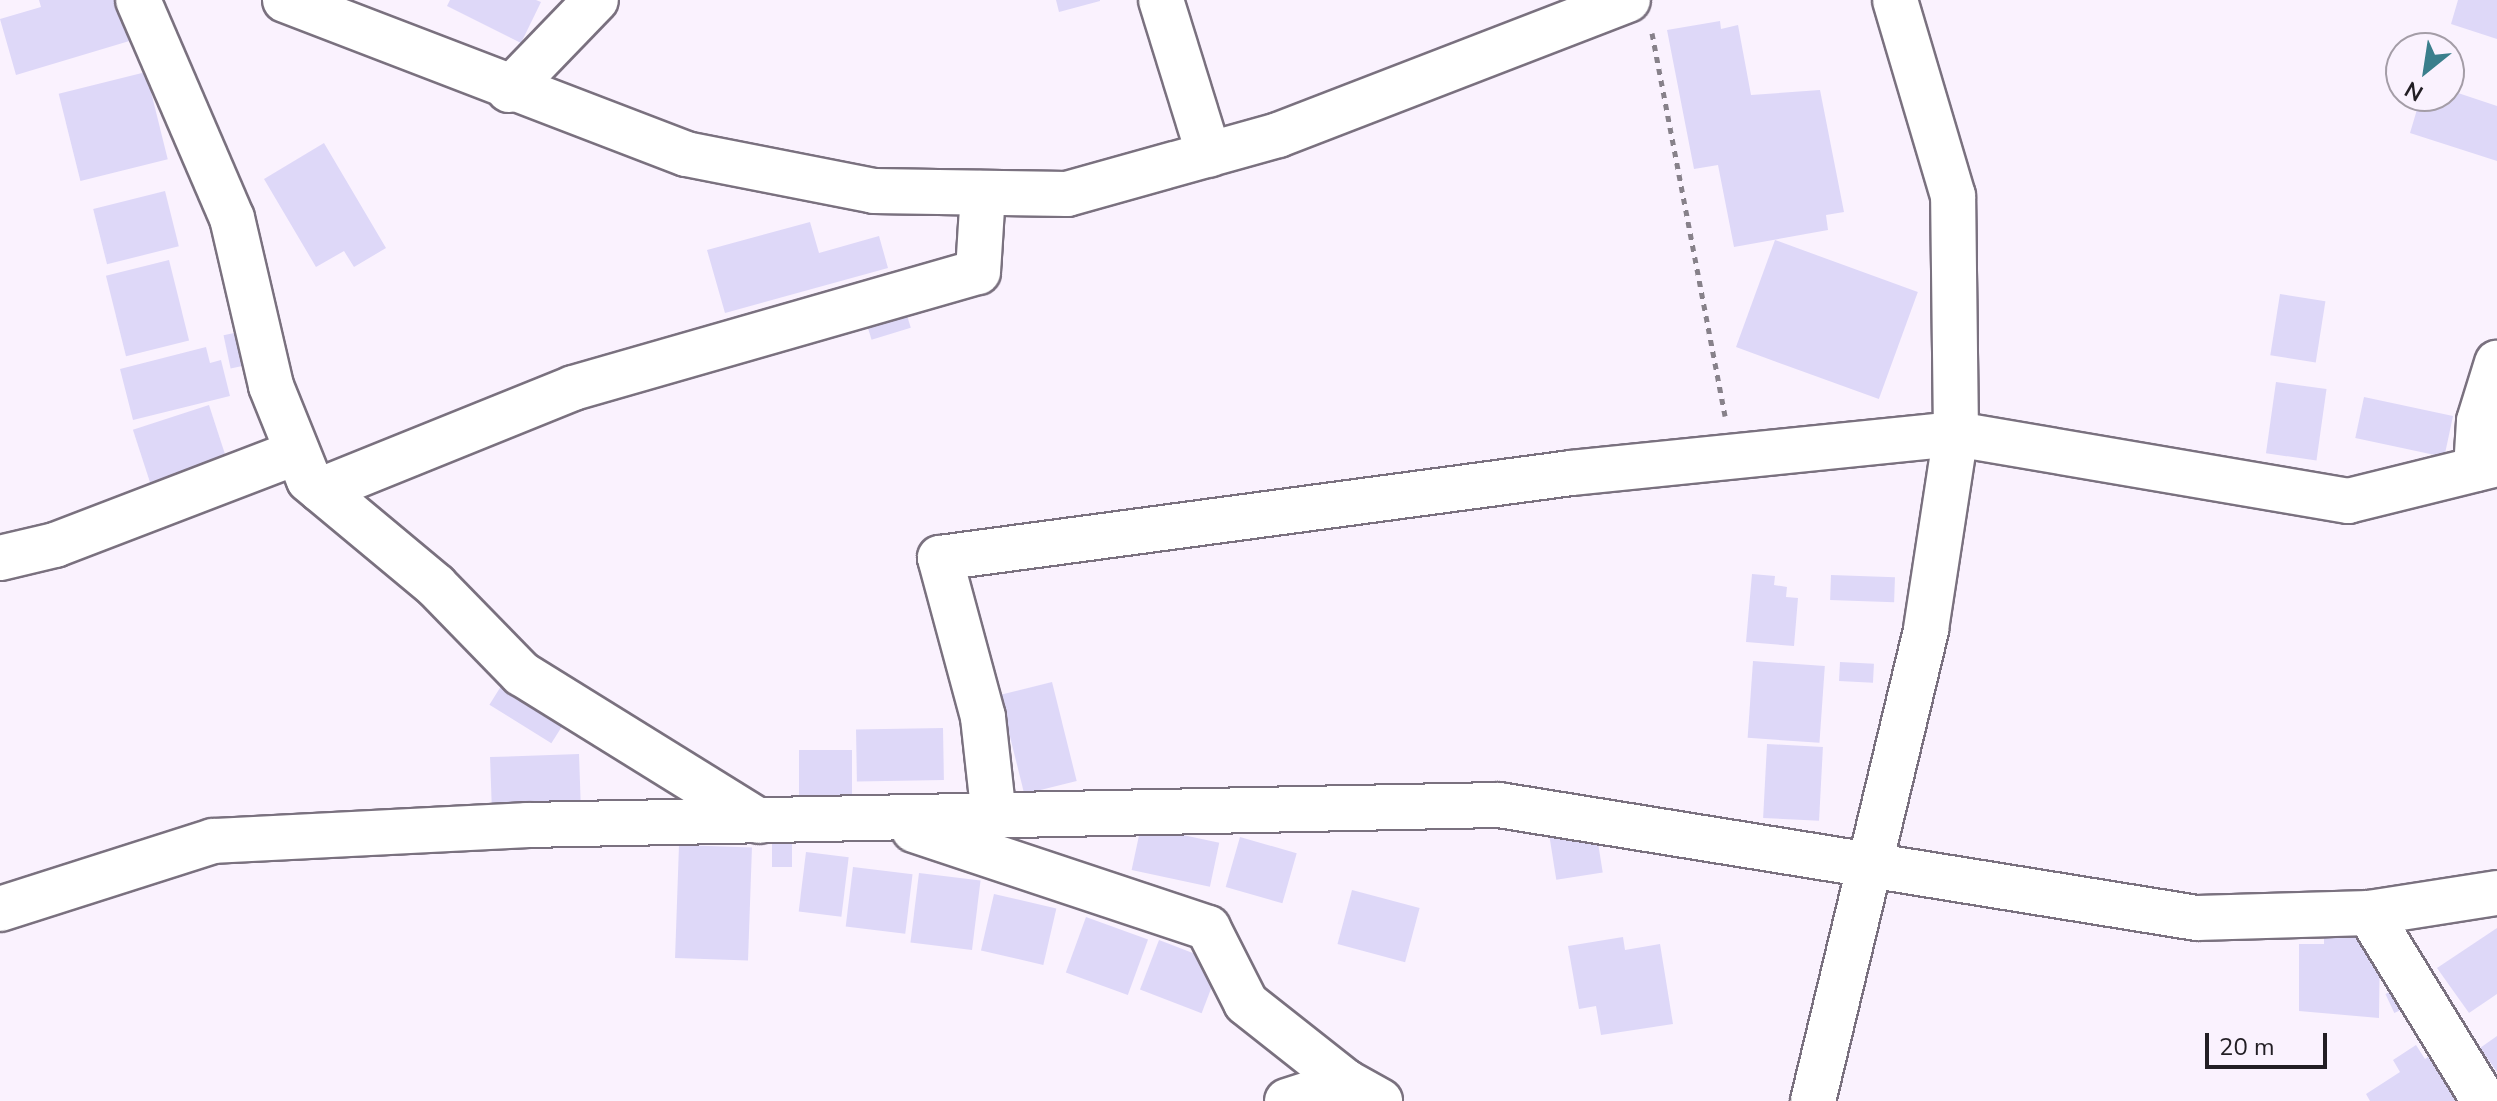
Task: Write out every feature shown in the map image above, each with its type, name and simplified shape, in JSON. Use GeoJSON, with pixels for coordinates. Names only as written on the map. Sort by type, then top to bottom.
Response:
{"type":"FeatureCollection","features":[{"type":"Feature","properties":{"kind":"street"},"geometry":{"type":"LineString","coordinates":[[138,0],[232,218],[271,386],[297,452],[321,490],[436,586],[522,674],[759,821]]}},
{"type":"Feature","properties":{"kind":"street"},"geometry":{"type":"LineString","coordinates":[[285,0],[509,90],[686,154],[874,191],[1067,194],[1278,135],[1638,8]]}},
{"type":"Feature","properties":{"kind":"street"},"geometry":{"type":"LineString","coordinates":[[509,90],[596,0]]}},
{"type":"Feature","properties":{"kind":"street"},"geometry":{"type":"LineString","coordinates":[[1161,0],[1209,155]]}},
{"type":"Feature","properties":{"kind":"street"},"geometry":{"type":"LineString","coordinates":[[1813,1101],[1926,629],[1956,434],[1953,196],[1895,0]]}},
{"type":"Feature","properties":{"kind":"street"},"geometry":{"type":"LineString","coordinates":[[321,490],[573,388],[978,272],[983,193]]}},
{"type":"Feature","properties":{"kind":"street"},"geometry":{"type":"LineString","coordinates":[[994,817],[983,717],[940,558],[1732,457],[1956,434],[2348,501],[2486,467],[2479,421],[2497,363]]}},
{"type":"Feature","properties":{"kind":"street"},"geometry":{"type":"LineString","coordinates":[[0,558],[55,545],[297,452]]}},
{"type":"Feature","properties":{"kind":"street"},"geometry":{"type":"LineString","coordinates":[[0,909],[213,841],[759,821],[1499,805],[1868,869],[2197,918],[2369,913],[2497,893]]}},
{"type":"Feature","properties":{"kind":"street"},"geometry":{"type":"LineString","coordinates":[[882,819],[1208,928],[1246,1003],[1363,1091]]}},
{"type":"Feature","properties":{"kind":"street"},"geometry":{"type":"LineString","coordinates":[[2369,913],[2484,1101]]}},
{"type":"Feature","properties":{"kind":"street"},"geometry":{"type":"LineString","coordinates":[[1287,1101],[1363,1091]]}},
{"type":"Feature","properties":{"kind":"path"},"geometry":{"type":"LineString","coordinates":[[1638,8],[1732,457]]}},
{"type":"Feature","properties":{"kind":"building"},"geometry":{"type":"Polygon","coordinates":[[[39,0],[124,0],[136,39],[16,75],[0,19],[41,7],[39,0]]]}},
{"type":"Feature","properties":{"kind":"building"},"geometry":{"type":"Polygon","coordinates":[[[450,0],[541,2],[521,43],[447,6],[450,0]]]}},
{"type":"Feature","properties":{"kind":"building"},"geometry":{"type":"Polygon","coordinates":[[[1056,0],[1100,0],[1100,1],[1059,12],[1056,0]]]}},
{"type":"Feature","properties":{"kind":"building"},"geometry":{"type":"Polygon","coordinates":[[[2458,0],[2497,0],[2497,39],[2451,24],[2458,0]]]}},
{"type":"Feature","properties":{"kind":"building"},"geometry":{"type":"Polygon","coordinates":[[[1720,21],[1721,29],[1738,25],[1751,95],[1820,90],[1844,212],[1826,215],[1828,230],[1734,247],[1718,165],[1694,169],[1667,30],[1720,21]]]}},
{"type":"Feature","properties":{"kind":"building"},"geometry":{"type":"Polygon","coordinates":[[[146,72],[168,159],[80,181],[59,94],[146,72]]]}},
{"type":"Feature","properties":{"kind":"building"},"geometry":{"type":"Polygon","coordinates":[[[2465,95],[2497,106],[2497,161],[2410,133],[2416,112],[2465,112],[2465,95]]]}},
{"type":"Feature","properties":{"kind":"building"},"geometry":{"type":"Polygon","coordinates":[[[324,143],[386,248],[354,267],[344,251],[316,267],[264,179],[324,143]]]}},
{"type":"Feature","properties":{"kind":"building"},"geometry":{"type":"Polygon","coordinates":[[[165,191],[179,246],[107,264],[93,209],[165,191]]]}},
{"type":"Feature","properties":{"kind":"building"},"geometry":{"type":"Polygon","coordinates":[[[810,222],[819,253],[879,236],[888,268],[725,313],[707,250],[810,222]]]}},
{"type":"Feature","properties":{"kind":"building"},"geometry":{"type":"Polygon","coordinates":[[[1775,240],[1918,292],[1879,399],[1736,347],[1775,240]]]}},
{"type":"Feature","properties":{"kind":"building"},"geometry":{"type":"Polygon","coordinates":[[[169,260],[189,341],[126,356],[106,276],[169,260]]]}},
{"type":"Feature","properties":{"kind":"building"},"geometry":{"type":"Polygon","coordinates":[[[2280,294],[2325,301],[2316,362],[2270,355],[2280,294]]]}},
{"type":"Feature","properties":{"kind":"building"},"geometry":{"type":"Polygon","coordinates":[[[902,299],[911,328],[872,340],[863,311],[902,299]]]}},
{"type":"Feature","properties":{"kind":"building"},"geometry":{"type":"Polygon","coordinates":[[[248,330],[255,363],[231,368],[224,335],[248,330]]]}},
{"type":"Feature","properties":{"kind":"building"},"geometry":{"type":"Polygon","coordinates":[[[206,347],[210,363],[221,360],[230,396],[133,420],[120,369],[206,347]]]}},
{"type":"Feature","properties":{"kind":"building"},"geometry":{"type":"Polygon","coordinates":[[[2276,382],[2327,389],[2316,460],[2266,453],[2276,382]]]}},
{"type":"Feature","properties":{"kind":"building"},"geometry":{"type":"Polygon","coordinates":[[[2364,397],[2453,416],[2444,457],[2355,438],[2364,397]]]}},
{"type":"Feature","properties":{"kind":"building"},"geometry":{"type":"Polygon","coordinates":[[[209,405],[229,467],[153,492],[133,430],[209,405]]]}},
{"type":"Feature","properties":{"kind":"building"},"geometry":{"type":"Polygon","coordinates":[[[1752,574],[1775,576],[1774,585],[1787,587],[1786,597],[1798,598],[1794,646],[1746,642],[1752,574]]]}},
{"type":"Feature","properties":{"kind":"building"},"geometry":{"type":"Polygon","coordinates":[[[1831,575],[1895,577],[1894,602],[1830,600],[1831,575]]]}},
{"type":"Feature","properties":{"kind":"building"},"geometry":{"type":"Polygon","coordinates":[[[1753,661],[1825,666],[1819,743],[1748,738],[1753,661]]]}},
{"type":"Feature","properties":{"kind":"building"},"geometry":{"type":"Polygon","coordinates":[[[1840,662],[1874,664],[1873,683],[1839,681],[1840,662]]]}},
{"type":"Feature","properties":{"kind":"building"},"geometry":{"type":"Polygon","coordinates":[[[508,675],[570,714],[551,743],[489,705],[508,675]]]}},
{"type":"Feature","properties":{"kind":"building"},"geometry":{"type":"Polygon","coordinates":[[[1052,682],[1077,781],[1024,794],[1000,695],[1052,682]]]}},
{"type":"Feature","properties":{"kind":"building"},"geometry":{"type":"Polygon","coordinates":[[[943,728],[944,780],[857,782],[856,730],[943,728]]]}},
{"type":"Feature","properties":{"kind":"building"},"geometry":{"type":"Polygon","coordinates":[[[1767,744],[1823,747],[1819,821],[1763,818],[1767,744]]]}},
{"type":"Feature","properties":{"kind":"building"},"geometry":{"type":"Polygon","coordinates":[[[799,750],[852,750],[852,795],[799,795],[799,750]]]}},
{"type":"Feature","properties":{"kind":"building"},"geometry":{"type":"Polygon","coordinates":[[[579,754],[581,808],[492,811],[490,757],[579,754]]]}},
{"type":"Feature","properties":{"kind":"building"},"geometry":{"type":"Polygon","coordinates":[[[1141,826],[1219,843],[1210,887],[1132,870],[1141,826]]]}},
{"type":"Feature","properties":{"kind":"building"},"geometry":{"type":"Polygon","coordinates":[[[1596,830],[1603,872],[1556,880],[1550,837],[1596,830]]]}},
{"type":"Feature","properties":{"kind":"building"},"geometry":{"type":"Polygon","coordinates":[[[772,837],[792,837],[792,867],[772,867],[772,837]]]}},
{"type":"Feature","properties":{"kind":"building"},"geometry":{"type":"Polygon","coordinates":[[[1240,837],[1297,853],[1282,903],[1226,887],[1240,837]]]}},
{"type":"Feature","properties":{"kind":"building"},"geometry":{"type":"Polygon","coordinates":[[[679,845],[752,848],[748,960],[675,958],[679,845]]]}},
{"type":"Feature","properties":{"kind":"building"},"geometry":{"type":"Polygon","coordinates":[[[806,852],[849,857],[841,917],[799,912],[806,852]]]}},
{"type":"Feature","properties":{"kind":"building"},"geometry":{"type":"Polygon","coordinates":[[[853,867],[913,874],[905,934],[846,927],[853,867]]]}},
{"type":"Feature","properties":{"kind":"building"},"geometry":{"type":"Polygon","coordinates":[[[919,873],[981,881],[972,950],[910,942],[919,873]]]}},
{"type":"Feature","properties":{"kind":"building"},"geometry":{"type":"Polygon","coordinates":[[[1352,890],[1420,908],[1405,962],[1338,944],[1352,890]]]}},
{"type":"Feature","properties":{"kind":"building"},"geometry":{"type":"Polygon","coordinates":[[[994,894],[1056,908],[1043,965],[981,951],[994,894]]]}},
{"type":"Feature","properties":{"kind":"building"},"geometry":{"type":"Polygon","coordinates":[[[1086,917],[1148,940],[1128,995],[1066,972],[1086,917]]]}},
{"type":"Feature","properties":{"kind":"building"},"geometry":{"type":"Polygon","coordinates":[[[2497,928],[2497,994],[2469,1013],[2437,968],[2497,928]]]}},
{"type":"Feature","properties":{"kind":"building"},"geometry":{"type":"Polygon","coordinates":[[[2324,929],[2358,930],[2358,941],[2380,940],[2379,1018],[2299,1011],[2299,944],[2324,944],[2324,929]]]}},
{"type":"Feature","properties":{"kind":"building"},"geometry":{"type":"Polygon","coordinates":[[[1623,937],[1625,950],[1660,944],[1673,1024],[1601,1035],[1596,1006],[1579,1009],[1568,946],[1623,937]]]}},
{"type":"Feature","properties":{"kind":"building"},"geometry":{"type":"Polygon","coordinates":[[[1159,940],[1221,964],[1202,1013],[1140,989],[1159,940]]]}},
{"type":"Feature","properties":{"kind":"building"},"geometry":{"type":"Polygon","coordinates":[[[2409,983],[2418,1002],[2394,1013],[2385,994],[2409,983]]]}},
{"type":"Feature","properties":{"kind":"building"},"geometry":{"type":"Polygon","coordinates":[[[2497,1036],[2497,1072],[2480,1048],[2497,1036]]]}},
{"type":"Feature","properties":{"kind":"building"},"geometry":{"type":"Polygon","coordinates":[[[2416,1045],[2425,1059],[2442,1047],[2462,1101],[2370,1101],[2366,1094],[2400,1072],[2393,1060],[2416,1045]]]}}]}
